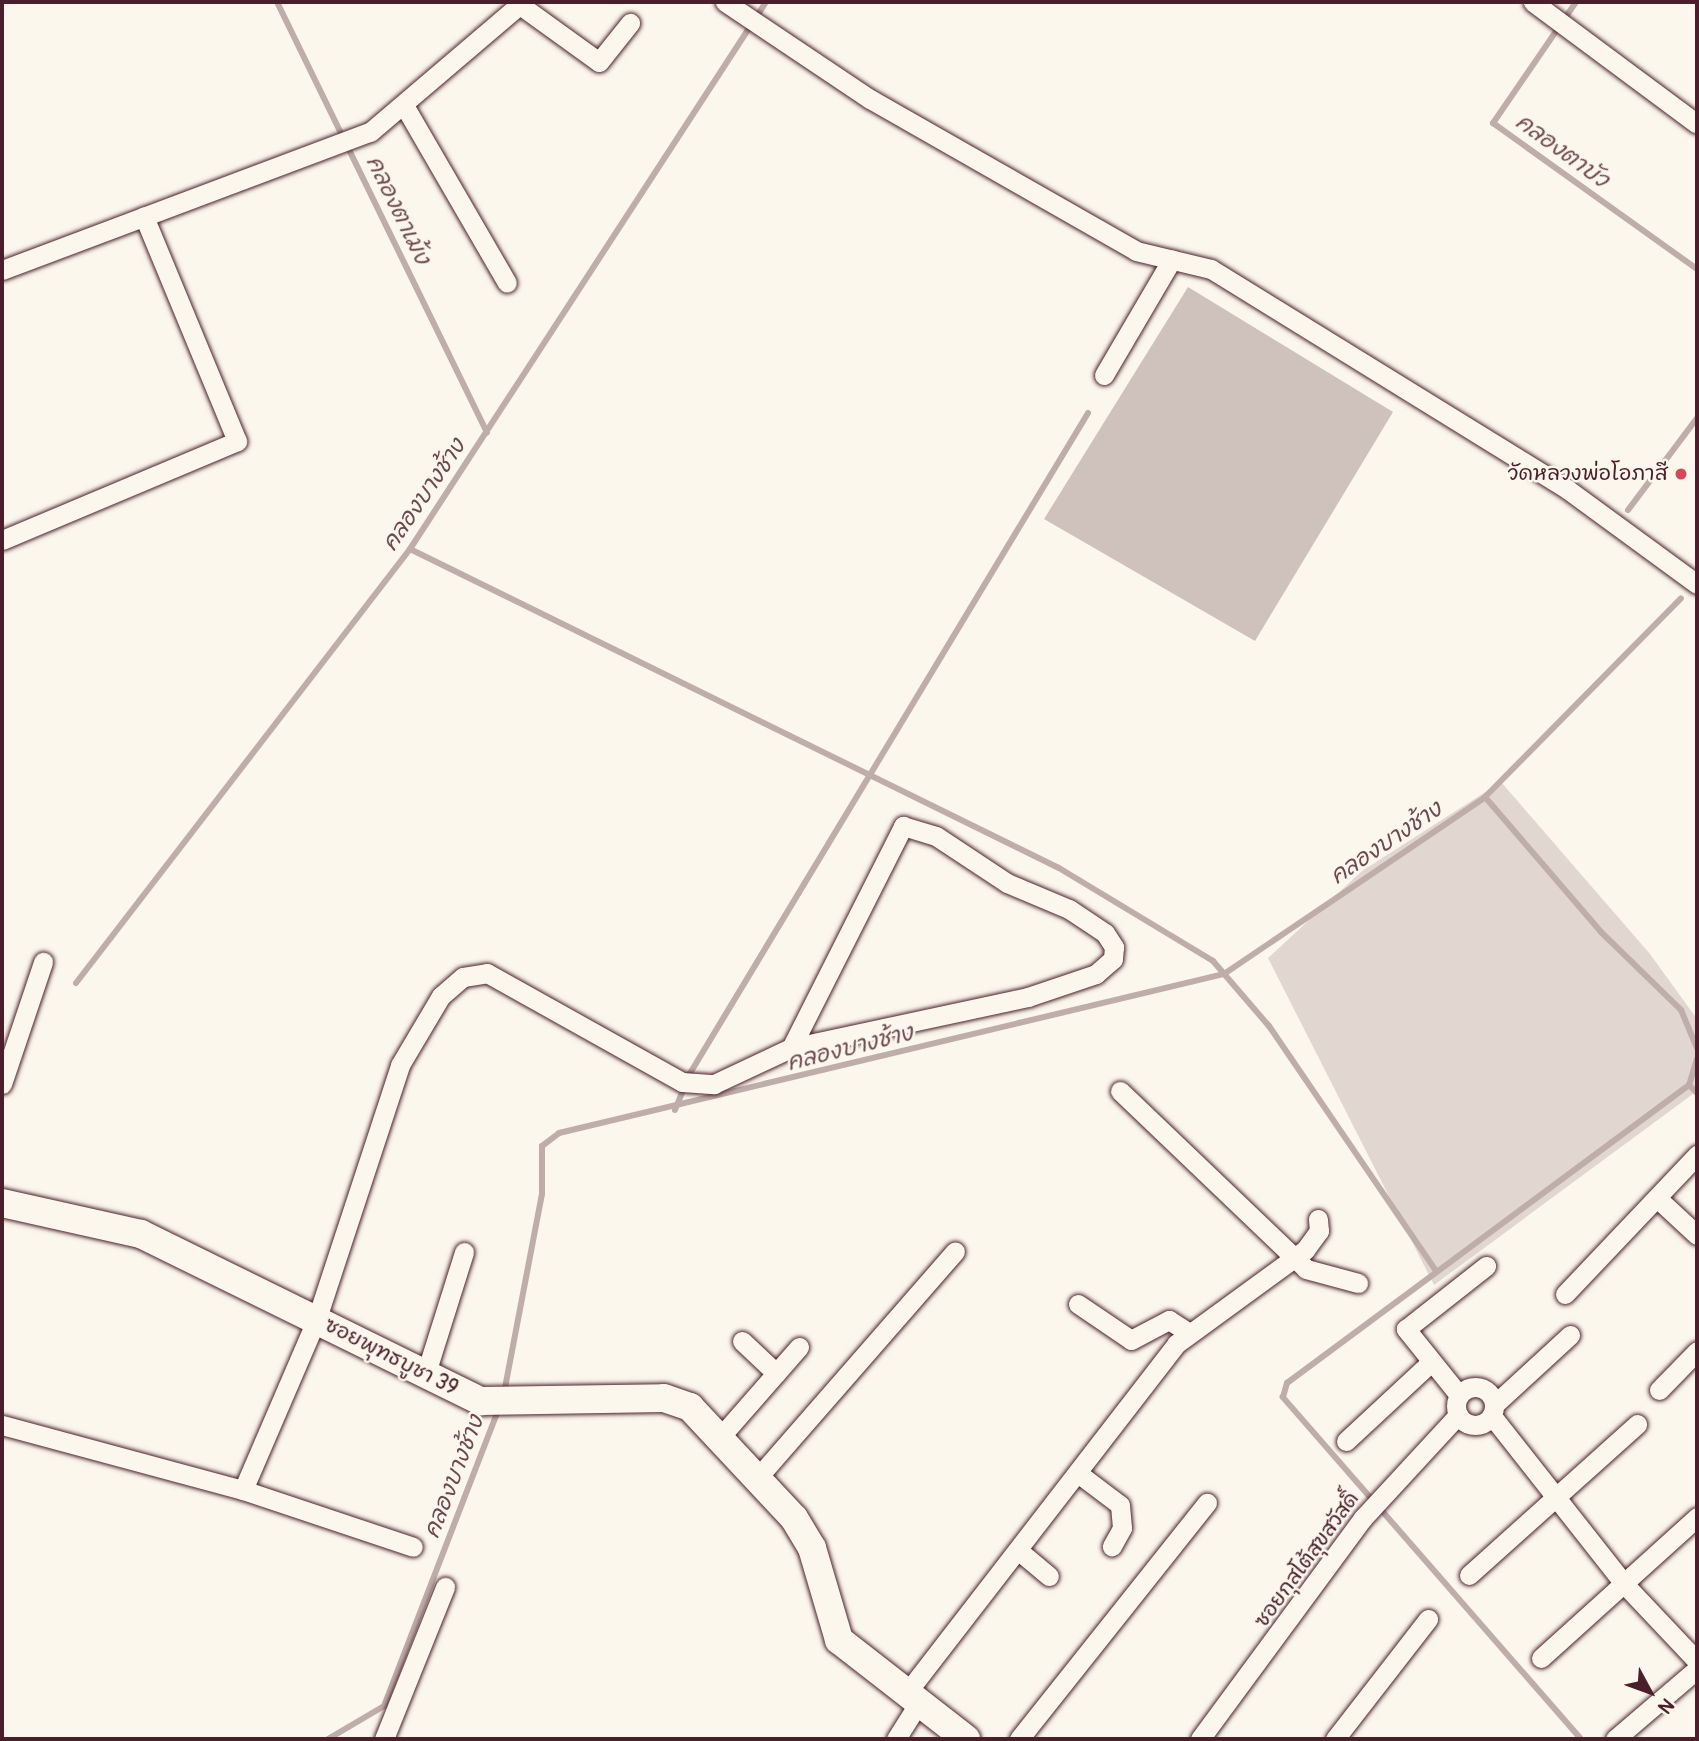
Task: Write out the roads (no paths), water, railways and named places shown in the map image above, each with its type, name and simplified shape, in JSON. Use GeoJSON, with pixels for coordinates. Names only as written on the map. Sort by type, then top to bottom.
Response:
{"type":"FeatureCollection","features":[{"type":"Feature","properties":{"kind":"street"},"geometry":{"type":"LineString","coordinates":[[4,262],[144,217],[370,132],[405,107],[522,3],[598,61],[630,23]]}},
{"type":"Feature","properties":{"kind":"street"},"geometry":{"type":"LineString","coordinates":[[1539,6],[1697,124]]}},
{"type":"Feature","properties":{"kind":"street"},"geometry":{"type":"LineString","coordinates":[[733,8],[758,27],[1136,251],[1211,269],[1520,460],[1697,584]]}},
{"type":"Feature","properties":{"kind":"street"},"geometry":{"type":"LineString","coordinates":[[405,107],[507,283]]}},
{"type":"Feature","properties":{"kind":"street"},"geometry":{"type":"LineString","coordinates":[[2,540],[237,441],[144,217]]}},
{"type":"Feature","properties":{"kind":"street"},"geometry":{"type":"LineString","coordinates":[[1104,375],[1172,259]]}},
{"type":"Feature","properties":{"kind":"street"},"geometry":{"type":"LineString","coordinates":[[243,1490],[317,1318],[400,1065],[441,996],[463,977],[486,973],[690,1084],[773,1061],[790,1048],[1028,997],[1096,974],[1113,958],[1114,947],[1105,933],[1069,909],[1007,883],[936,836],[903,826],[790,1048]]}},
{"type":"Feature","properties":{"kind":"street"},"geometry":{"type":"LineString","coordinates":[[2,1084],[43,962]]}},
{"type":"Feature","properties":{"kind":"street"},"geometry":{"type":"LineString","coordinates":[[1120,1091],[1315,1276],[1358,1283]]}},
{"type":"Feature","properties":{"kind":"street"},"geometry":{"type":"LineString","coordinates":[[1565,1294],[1697,1154]]}},
{"type":"Feature","properties":{"kind":"street"},"geometry":{"type":"LineString","coordinates":[[1657,1198],[1697,1235]]}},
{"type":"Feature","properties":{"kind":"street","name":"ซอยพุทธบูชา 39"},"geometry":{"type":"LineString","coordinates":[[2,1203],[141,1234],[317,1318],[425,1376],[481,1401],[516,1404],[664,1398],[690,1407],[723,1435],[759,1476],[812,1548],[839,1640],[966,1739]]}},
{"type":"Feature","properties":{"kind":"street"},"geometry":{"type":"LineString","coordinates":[[896,1739],[912,1699],[1019,1551],[1189,1332],[1294,1258],[1316,1238],[1318,1219]]}},
{"type":"Feature","properties":{"kind":"street"},"geometry":{"type":"LineString","coordinates":[[759,1476],[954,1251]]}},
{"type":"Feature","properties":{"kind":"street"},"geometry":{"type":"LineString","coordinates":[[425,1376],[464,1252]]}},
{"type":"Feature","properties":{"kind":"street"},"geometry":{"type":"LineString","coordinates":[[1486,1266],[1406,1329],[1430,1363],[1459,1395],[1458,1415],[1475,1425],[1570,1335]]}},
{"type":"Feature","properties":{"kind":"street"},"geometry":{"type":"LineString","coordinates":[[1078,1304],[1131,1340],[1169,1320],[1189,1332]]}},
{"type":"Feature","properties":{"kind":"street"},"geometry":{"type":"LineString","coordinates":[[742,1341],[776,1373]]}},
{"type":"Feature","properties":{"kind":"street"},"geometry":{"type":"LineString","coordinates":[[723,1435],[799,1347]]}},
{"type":"Feature","properties":{"kind":"street"},"geometry":{"type":"LineString","coordinates":[[1659,1390],[1697,1351]]}},
{"type":"Feature","properties":{"kind":"street"},"geometry":{"type":"LineString","coordinates":[[1346,1441],[1430,1363]]}},
{"type":"Feature","properties":{"kind":"street"},"geometry":{"type":"LineString","coordinates":[[1459,1395],[1480,1387],[1553,1498],[1626,1586],[1697,1661]]}},
{"type":"Feature","properties":{"kind":"street","name":"ซอยกุสโต้สุขสวัสดิ์"},"geometry":{"type":"LineString","coordinates":[[1200,1739],[1363,1518],[1396,1479],[1458,1415]]}},
{"type":"Feature","properties":{"kind":"street"},"geometry":{"type":"LineString","coordinates":[[1469,1575],[1637,1424]]}},
{"type":"Feature","properties":{"kind":"street"},"geometry":{"type":"LineString","coordinates":[[2,1425],[243,1490],[414,1547]]}},
{"type":"Feature","properties":{"kind":"street"},"geometry":{"type":"LineString","coordinates":[[1079,1474],[1120,1505],[1122,1528],[1112,1546]]}},
{"type":"Feature","properties":{"kind":"street"},"geometry":{"type":"LineString","coordinates":[[1019,1739],[1208,1503]]}},
{"type":"Feature","properties":{"kind":"street"},"geometry":{"type":"LineString","coordinates":[[1541,1658],[1626,1586],[1697,1517]]}},
{"type":"Feature","properties":{"kind":"street"},"geometry":{"type":"LineString","coordinates":[[1019,1551],[1049,1576]]}},
{"type":"Feature","properties":{"kind":"street"},"geometry":{"type":"LineString","coordinates":[[384,1739],[445,1587]]}},
{"type":"Feature","properties":{"kind":"street"},"geometry":{"type":"LineString","coordinates":[[1335,1739],[1428,1619]]}},
{"type":"Feature","properties":{"kind":"street"},"geometry":{"type":"LineString","coordinates":[[1615,1739],[1697,1669]]}},
{"type":"Feature","properties":{"kind":"waterway","name":"คลองตาเม้ง"},"geometry":{"type":"LineString","coordinates":[[277,2],[487,433]]}},
{"type":"Feature","properties":{"kind":"waterway","name":"คลองบางช้าง"},"geometry":{"type":"LineString","coordinates":[[76,983],[410,549],[766,2]]}},
{"type":"Feature","properties":{"kind":"waterway","name":"คลองตาบัว"},"geometry":{"type":"LineString","coordinates":[[1576,2],[1493,123],[1697,269]]}},
{"type":"Feature","properties":{"kind":"waterway"},"geometry":{"type":"LineString","coordinates":[[675,1110],[689,1075],[1088,413]]}},
{"type":"Feature","properties":{"kind":"waterway"},"geometry":{"type":"LineString","coordinates":[[1628,510],[1697,418]]}},
{"type":"Feature","properties":{"kind":"waterway"},"geometry":{"type":"LineString","coordinates":[[410,549],[1059,868],[1213,961],[1269,1026],[1436,1271]]}},
{"type":"Feature","properties":{"kind":"waterway","name":"คลองบางช้าง"},"geometry":{"type":"LineString","coordinates":[[504,1393],[542,1194],[542,1146],[559,1133],[1224,974],[1485,797],[1681,598]]}},
{"type":"Feature","properties":{"kind":"waterway"},"geometry":{"type":"LineString","coordinates":[[1485,797],[1601,932],[1681,1010],[1697,1048]]}},
{"type":"Feature","properties":{"kind":"waterway"},"geometry":{"type":"LineString","coordinates":[[1697,1059],[1689,1085],[1697,1093]]}},
{"type":"Feature","properties":{"kind":"waterway"},"geometry":{"type":"LineString","coordinates":[[1581,1739],[1283,1397],[1287,1383],[1689,1085]]}},
{"type":"Feature","properties":{"kind":"waterway","name":"คลองบางช้าง"},"geometry":{"type":"LineString","coordinates":[[328,1739],[384,1706],[498,1410]]}},
{"type":"Feature","properties":{"kind":"place","name":"วัดหลวงพ่อโอภาสี"},"geometry":{"type":"Point","coordinates":[1681,474]}}]}
